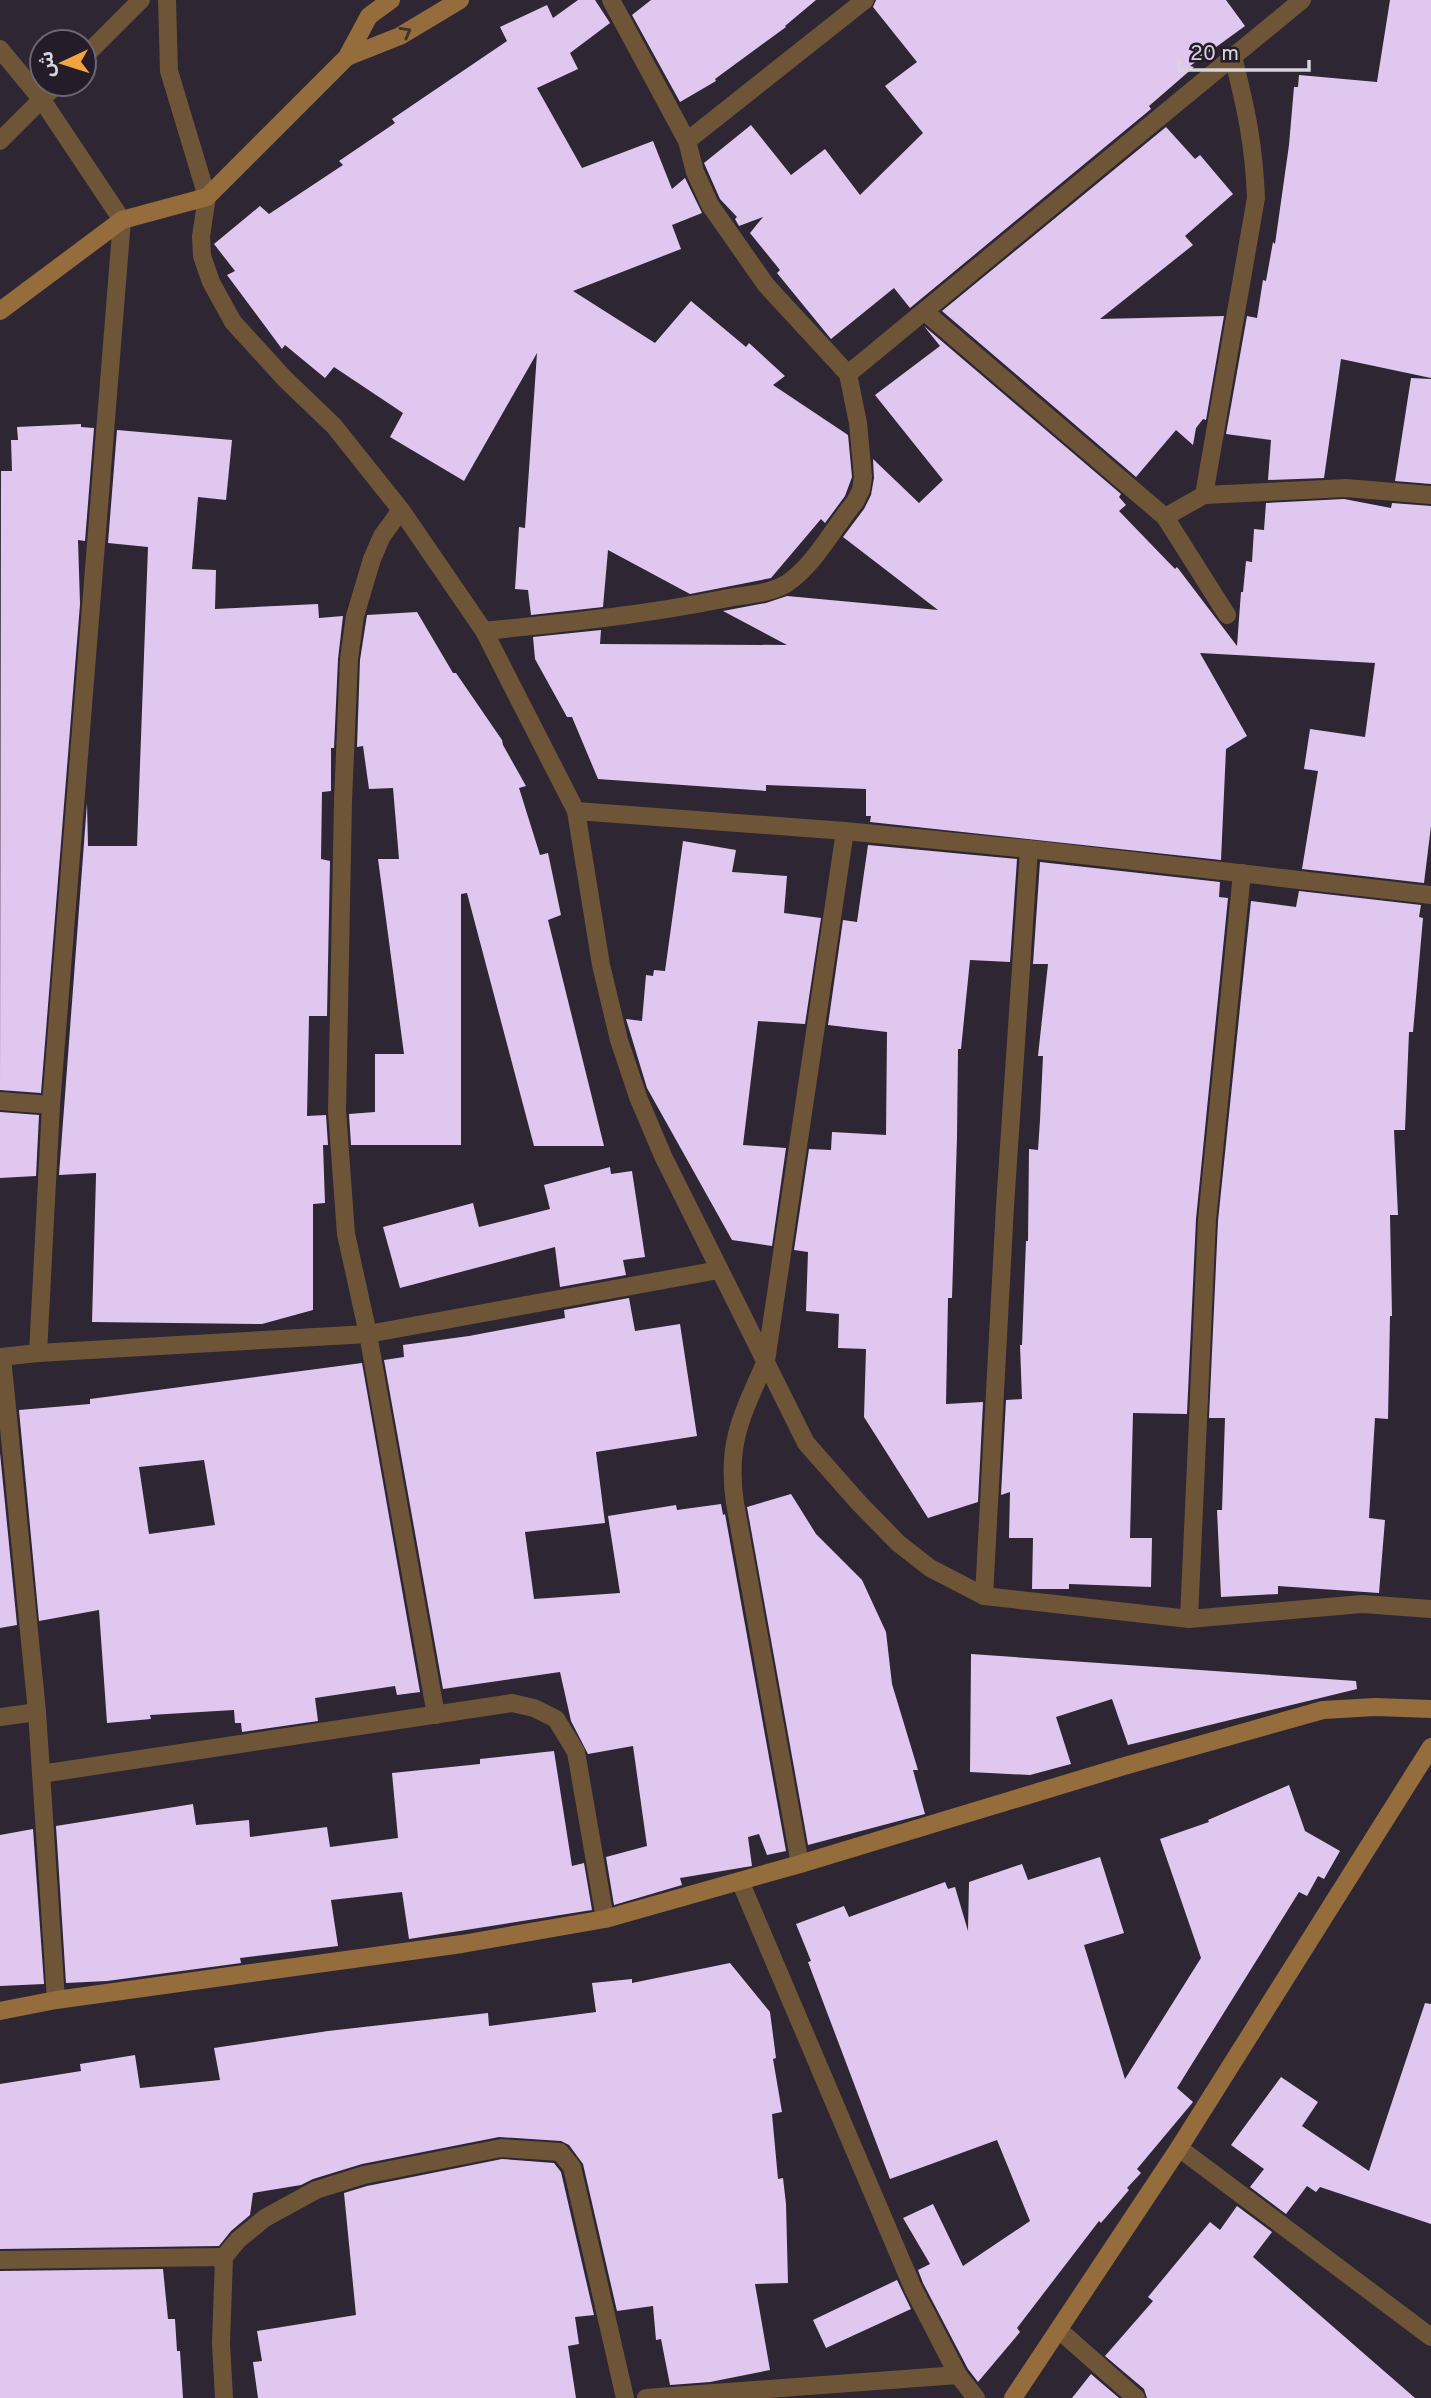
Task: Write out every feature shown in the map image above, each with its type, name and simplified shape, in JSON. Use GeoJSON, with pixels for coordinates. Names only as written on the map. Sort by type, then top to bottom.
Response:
{"type":"FeatureCollection","features":[{"type":"Feature","properties":{"kind":"street"},"geometry":{"type":"LineString","coordinates":[[98,43],[141,0]]}},
{"type":"Feature","properties":{"kind":"street"},"geometry":{"type":"LineString","coordinates":[[167,0],[169,71],[207,197],[201,236],[202,256],[211,282],[233,322],[285,379],[334,426],[401,510],[484,631],[576,811],[596,940],[618,1040],[638,1097],[719,1270],[806,1443],[898,1543],[930,1568],[984,1596],[1189,1619],[1362,1604],[1431,1609]]}},
{"type":"Feature","properties":{"kind":"street"},"geometry":{"type":"LineString","coordinates":[[0,311],[122,220],[207,197],[347,57],[369,16],[391,0]]}},
{"type":"Feature","properties":{"kind":"street"},"geometry":{"type":"LineString","coordinates":[[347,57],[400,36],[460,0]]}},
{"type":"Feature","properties":{"kind":"street"},"geometry":{"type":"LineString","coordinates":[[484,631],[634,615],[769,590],[783,585],[804,568],[855,502],[861,490],[863,477],[858,422],[848,374],[766,285],[710,205],[695,172],[687,141],[611,0]]}},
{"type":"Feature","properties":{"kind":"street"},"geometry":{"type":"LineString","coordinates":[[687,141],[865,0]]}},
{"type":"Feature","properties":{"kind":"street"},"geometry":{"type":"LineString","coordinates":[[848,374],[1302,0]]}},
{"type":"Feature","properties":{"kind":"street"},"geometry":{"type":"LineString","coordinates":[[0,49],[42,100],[122,220],[51,1105],[38,1353]]}},
{"type":"Feature","properties":{"kind":"street"},"geometry":{"type":"LineString","coordinates":[[1204,495],[1256,198],[1255,156],[1249,118],[1233,57]]}},
{"type":"Feature","properties":{"kind":"street"},"geometry":{"type":"LineString","coordinates":[[0,141],[42,100]]}},
{"type":"Feature","properties":{"kind":"street"},"geometry":{"type":"LineString","coordinates":[[925,312],[1165,517],[1227,615]]}},
{"type":"Feature","properties":{"kind":"street"},"geometry":{"type":"LineString","coordinates":[[1165,517],[1204,495],[1346,488],[1431,495]]}},
{"type":"Feature","properties":{"kind":"street"},"geometry":{"type":"LineString","coordinates":[[401,510],[382,537],[363,584],[349,659],[337,1111],[346,1234],[368,1334],[436,1715]]}},
{"type":"Feature","properties":{"kind":"street"},"geometry":{"type":"LineString","coordinates":[[576,811],[845,831],[1431,894]]}},
{"type":"Feature","properties":{"kind":"street"},"geometry":{"type":"LineString","coordinates":[[800,1864],[732,1483],[731,1461],[734,1438],[765,1361],[845,831]]}},
{"type":"Feature","properties":{"kind":"street"},"geometry":{"type":"LineString","coordinates":[[984,1596],[1004,1206],[1029,849]]}},
{"type":"Feature","properties":{"kind":"street"},"geometry":{"type":"LineString","coordinates":[[1189,1619],[1207,1220],[1242,873]]}},
{"type":"Feature","properties":{"kind":"street"},"geometry":{"type":"LineString","coordinates":[[0,1101],[51,1105]]}},
{"type":"Feature","properties":{"kind":"street"},"geometry":{"type":"LineString","coordinates":[[57,2000],[37,1712],[1,1357],[368,1334],[719,1270]]}},
{"type":"Feature","properties":{"kind":"street"},"geometry":{"type":"LineString","coordinates":[[41,1774],[512,1703],[534,1708],[556,1719],[576,1752],[605,1919]]}},
{"type":"Feature","properties":{"kind":"street"},"geometry":{"type":"LineString","coordinates":[[0,2011],[57,2000],[462,1944],[605,1919],[1322,1710],[1374,1707],[1431,1709]]}},
{"type":"Feature","properties":{"kind":"street"},"geometry":{"type":"LineString","coordinates":[[0,1717],[37,1712]]}},
{"type":"Feature","properties":{"kind":"street"},"geometry":{"type":"LineString","coordinates":[[1013,2398],[1179,2148],[1431,1747]]}},
{"type":"Feature","properties":{"kind":"street"},"geometry":{"type":"LineString","coordinates":[[740,1881],[913,2288],[958,2375],[976,2398]]}},
{"type":"Feature","properties":{"kind":"street"},"geometry":{"type":"LineString","coordinates":[[224,2398],[221,2343],[224,2257],[238,2240],[265,2218],[316,2190],[364,2175],[500,2148],[560,2152],[572,2167],[625,2398]]}},
{"type":"Feature","properties":{"kind":"street"},"geometry":{"type":"LineString","coordinates":[[1179,2148],[1431,2337]]}},
{"type":"Feature","properties":{"kind":"street"},"geometry":{"type":"LineString","coordinates":[[0,2260],[224,2257]]}},
{"type":"Feature","properties":{"kind":"street"},"geometry":{"type":"LineString","coordinates":[[1059,2330],[1136,2398]]}},
{"type":"Feature","properties":{"kind":"street"},"geometry":{"type":"LineString","coordinates":[[646,2398],[958,2375]]}},
{"type":"Feature","properties":{"kind":"building"},"geometry":{"type":"Polygon","coordinates":[[[578,0],[595,0],[610,23],[570,53],[578,69],[537,88],[582,168],[653,141],[672,189],[685,178],[702,213],[672,225],[681,249],[573,291],[655,343],[691,301],[746,347],[749,343],[785,376],[773,385],[848,435],[852,477],[845,496],[825,523],[821,519],[771,578],[690,594],[608,550],[603,607],[531,615],[528,590],[515,589],[519,527],[525,528],[537,353],[464,481],[390,437],[403,413],[334,367],[325,378],[285,345],[282,349],[227,275],[235,271],[214,244],[260,206],[269,214],[343,165],[339,161],[395,123],[392,119],[507,41],[500,27],[547,5],[553,18],[578,0]]]}},
{"type":"Feature","properties":{"kind":"building"},"geometry":{"type":"Polygon","coordinates":[[[651,0],[816,0],[786,27],[715,79],[716,81],[680,102],[632,15],[651,0]]]}},
{"type":"Feature","properties":{"kind":"building"},"geometry":{"type":"Polygon","coordinates":[[[876,0],[1226,0],[1245,26],[1190,66],[1194,67],[1149,106],[1151,109],[910,308],[894,288],[831,339],[777,273],[780,270],[750,233],[763,217],[739,226],[735,219],[737,217],[720,199],[704,163],[751,125],[791,175],[825,149],[860,195],[923,133],[885,86],[917,62],[873,7],[876,0]]]}},
{"type":"Feature","properties":{"kind":"building"},"geometry":{"type":"Polygon","coordinates":[[[1390,0],[1431,0],[1431,378],[1341,359],[1324,478],[1268,480],[1271,440],[1226,434],[1247,316],[1257,318],[1263,280],[1266,281],[1273,242],[1275,244],[1294,87],[1298,87],[1299,75],[1377,82],[1390,0]]]}},
{"type":"Feature","properties":{"kind":"building"},"geometry":{"type":"Polygon","coordinates":[[[1166,127],[1195,159],[1200,155],[1233,194],[1185,236],[1193,245],[1100,319],[1224,316],[1206,420],[1203,419],[1196,428],[1193,445],[1176,430],[1136,477],[942,311],[1166,127]]]}},
{"type":"Feature","properties":{"kind":"building"},"geometry":{"type":"Polygon","coordinates":[[[924,326],[1121,494],[1119,497],[1126,505],[1119,511],[1175,569],[1177,567],[1237,646],[1246,561],[1252,562],[1254,529],[1264,530],[1266,503],[1344,499],[1391,508],[1392,503],[1431,506],[1431,826],[1424,883],[1302,869],[1318,771],[1304,769],[1310,729],[1365,737],[1375,663],[1200,653],[1247,736],[1226,749],[1221,860],[870,822],[871,816],[866,816],[866,789],[766,785],[766,791],[598,779],[572,717],[567,717],[535,659],[533,637],[601,630],[600,644],[787,645],[723,611],[787,596],[938,610],[843,537],[871,495],[873,459],[919,503],[943,480],[875,395],[940,346],[924,326]]]}},
{"type":"Feature","properties":{"kind":"building"},"geometry":{"type":"Polygon","coordinates":[[[1411,378],[1431,379],[1431,484],[1395,481],[1411,378]]]}},
{"type":"Feature","properties":{"kind":"building"},"geometry":{"type":"Polygon","coordinates":[[[81,424],[81,427],[94,428],[85,541],[78,540],[80,604],[41,1093],[0,1090],[1,471],[12,471],[11,440],[18,440],[17,427],[81,424]]]}},
{"type":"Feature","properties":{"kind":"building"},"geometry":{"type":"Polygon","coordinates":[[[117,430],[232,440],[226,500],[198,497],[192,569],[216,570],[215,609],[318,604],[319,618],[343,616],[334,748],[331,748],[331,791],[322,792],[321,859],[330,861],[327,1016],[309,1016],[307,1116],[326,1115],[328,1145],[323,1145],[325,1203],[313,1204],[313,1310],[262,1324],[92,1322],[96,1173],[59,1175],[87,803],[88,846],[137,846],[148,547],[108,543],[117,430]]]}},
{"type":"Feature","properties":{"kind":"building"},"geometry":{"type":"Polygon","coordinates":[[[417,612],[453,673],[456,673],[502,740],[526,786],[519,788],[540,855],[548,853],[561,915],[548,920],[604,1146],[534,1146],[467,893],[461,894],[461,1145],[351,1145],[349,1114],[375,1112],[375,1054],[404,1054],[378,859],[399,859],[393,788],[369,789],[363,746],[357,747],[360,660],[367,615],[417,612]]]}},
{"type":"Feature","properties":{"kind":"building"},"geometry":{"type":"Polygon","coordinates":[[[683,841],[736,850],[732,872],[787,876],[784,913],[821,918],[805,1024],[758,1021],[743,1145],[786,1148],[772,1246],[732,1240],[647,1088],[626,1019],[642,1021],[646,975],[653,976],[654,970],[665,971],[683,841]]]}},
{"type":"Feature","properties":{"kind":"building"},"geometry":{"type":"Polygon","coordinates":[[[868,845],[1017,859],[1010,962],[970,960],[961,1049],[958,1049],[952,1298],[948,1298],[946,1404],[983,1402],[978,1502],[928,1518],[864,1417],[866,1349],[838,1348],[839,1314],[806,1311],[808,1252],[794,1250],[809,1149],[831,1150],[832,1132],[886,1135],[887,1032],[828,1025],[843,920],[857,922],[868,845]]]}},
{"type":"Feature","properties":{"kind":"building"},"geometry":{"type":"Polygon","coordinates":[[[1040,862],[1220,882],[1219,897],[1228,898],[1196,1219],[1187,1414],[1133,1413],[1130,1538],[1152,1538],[1151,1587],[1069,1584],[1069,1589],[1032,1589],[1033,1538],[1009,1538],[1010,1492],[1001,1495],[1006,1400],[1022,1399],[1020,1345],[1028,1241],[1029,1149],[1038,1150],[1040,1120],[1043,1056],[1038,1056],[1048,964],[1033,964],[1040,862]]]}},
{"type":"Feature","properties":{"kind":"building"},"geometry":{"type":"Polygon","coordinates":[[[1299,891],[1421,905],[1419,917],[1423,918],[1413,1032],[1409,1032],[1405,1130],[1394,1130],[1398,1215],[1390,1215],[1392,1316],[1388,1419],[1375,1418],[1369,1518],[1385,1520],[1379,1593],[1278,1586],[1278,1594],[1221,1597],[1217,1510],[1222,1510],[1225,1418],[1209,1418],[1218,1221],[1251,901],[1296,907],[1299,891]]]}},
{"type":"Feature","properties":{"kind":"building"},"geometry":{"type":"Polygon","coordinates":[[[0,1112],[39,1115],[36,1176],[0,1178],[0,1112]]]}},
{"type":"Feature","properties":{"kind":"building"},"geometry":{"type":"Polygon","coordinates":[[[610,1167],[611,1174],[632,1171],[645,1257],[623,1260],[626,1275],[560,1287],[555,1247],[400,1288],[383,1227],[473,1203],[479,1227],[550,1209],[544,1185],[610,1167]]]}},
{"type":"Feature","properties":{"kind":"building"},"geometry":{"type":"Polygon","coordinates":[[[629,1298],[635,1331],[680,1324],[697,1436],[596,1452],[605,1523],[525,1532],[534,1599],[620,1593],[608,1516],[676,1505],[677,1510],[721,1504],[786,1851],[767,1855],[759,1834],[748,1837],[752,1866],[680,1878],[682,1885],[614,1905],[606,1857],[647,1846],[633,1746],[588,1754],[571,1721],[560,1672],[443,1689],[384,1360],[404,1357],[403,1345],[565,1318],[564,1310],[629,1298]]]}},
{"type":"Feature","properties":{"kind":"building"},"geometry":{"type":"Polygon","coordinates":[[[362,1363],[420,1692],[397,1695],[395,1686],[315,1698],[318,1721],[242,1732],[241,1723],[235,1723],[234,1710],[150,1715],[151,1719],[107,1723],[99,1610],[39,1621],[19,1410],[90,1404],[90,1399],[362,1363]],[[204,1460],[139,1467],[149,1534],[215,1525],[204,1460]]]}},
{"type":"Feature","properties":{"kind":"building"},"geometry":{"type":"Polygon","coordinates":[[[0,1453],[17,1625],[0,1628],[0,1453]]]}},
{"type":"Feature","properties":{"kind":"building"},"geometry":{"type":"Polygon","coordinates":[[[791,1494],[816,1534],[862,1580],[886,1632],[892,1684],[918,1770],[913,1770],[925,1814],[808,1845],[747,1507],[791,1494]]]}},
{"type":"Feature","properties":{"kind":"building"},"geometry":{"type":"Polygon","coordinates":[[[971,1654],[1356,1681],[1357,1689],[1128,1745],[1112,1699],[1056,1717],[1071,1764],[1030,1775],[970,1772],[971,1654]]]}},
{"type":"Feature","properties":{"kind":"building"},"geometry":{"type":"Polygon","coordinates":[[[554,1751],[572,1866],[584,1863],[592,1910],[409,1939],[402,1892],[331,1900],[338,1946],[240,1958],[241,1963],[107,1981],[66,1983],[56,1826],[193,1804],[196,1825],[249,1820],[250,1837],[327,1827],[330,1847],[398,1838],[392,1773],[480,1764],[480,1759],[554,1751]]]}},
{"type":"Feature","properties":{"kind":"building"},"geometry":{"type":"Polygon","coordinates":[[[1289,1785],[1305,1831],[1340,1851],[1324,1879],[1318,1876],[1307,1896],[1299,1892],[1177,2088],[1193,2102],[1137,2169],[1141,2173],[1127,2188],[1129,2190],[1101,2223],[1099,2221],[1017,2328],[1020,2332],[978,2382],[968,2369],[923,2283],[918,2270],[930,2264],[903,2218],[933,2204],[963,2266],[1030,2221],[997,2140],[890,2179],[796,1924],[844,1906],[849,1917],[945,1882],[948,1889],[955,1887],[968,1931],[969,1882],[1022,1864],[1028,1880],[1100,1857],[1124,1933],[1084,1945],[1125,2079],[1201,1958],[1160,1839],[1209,1822],[1208,1820],[1289,1785]]]}},
{"type":"Feature","properties":{"kind":"building"},"geometry":{"type":"Polygon","coordinates":[[[33,1829],[44,1984],[0,1986],[0,1835],[33,1829]]]}},
{"type":"Feature","properties":{"kind":"building"},"geometry":{"type":"Polygon","coordinates":[[[730,1963],[770,2012],[776,2058],[773,2059],[782,2112],[772,2114],[778,2179],[783,2178],[786,2204],[788,2283],[755,2284],[770,2370],[710,2382],[670,2385],[661,2339],[656,2340],[653,2306],[617,2311],[583,2164],[569,2145],[561,2141],[499,2137],[362,2164],[301,2185],[253,2193],[250,2215],[231,2231],[219,2246],[0,2249],[0,2084],[81,2071],[80,2064],[135,2055],[140,2088],[220,2080],[214,2048],[328,2031],[488,2013],[489,2026],[596,2012],[592,1983],[632,1979],[632,1983],[730,1963]]]}},
{"type":"Feature","properties":{"kind":"building"},"geometry":{"type":"Polygon","coordinates":[[[1425,2003],[1431,2004],[1431,2224],[1320,2187],[1316,2192],[1307,2186],[1286,2214],[1250,2187],[1264,2169],[1231,2145],[1281,2077],[1318,2102],[1302,2126],[1369,2171],[1425,2003]]]}},
{"type":"Feature","properties":{"kind":"building"},"geometry":{"type":"Polygon","coordinates":[[[502,2159],[554,2163],[561,2172],[594,2315],[575,2317],[579,2344],[568,2346],[576,2398],[258,2398],[253,2362],[262,2361],[257,2331],[356,2315],[344,2193],[502,2159]]]}},
{"type":"Feature","properties":{"kind":"building"},"geometry":{"type":"Polygon","coordinates":[[[1237,2206],[1272,2232],[1253,2257],[1415,2398],[1147,2398],[1144,2389],[1105,2356],[1153,2301],[1148,2297],[1210,2222],[1220,2230],[1237,2206]]]}},
{"type":"Feature","properties":{"kind":"building"},"geometry":{"type":"Polygon","coordinates":[[[163,2269],[168,2319],[175,2319],[177,2351],[180,2351],[183,2398],[0,2398],[0,2271],[163,2269]]]}},
{"type":"Feature","properties":{"kind":"building"},"geometry":{"type":"Polygon","coordinates":[[[897,2280],[911,2309],[826,2348],[813,2320],[897,2280]]]}},
{"type":"Feature","properties":{"kind":"building"},"geometry":{"type":"Polygon","coordinates":[[[1091,2374],[1119,2398],[1072,2398],[1091,2374]]]}}]}
